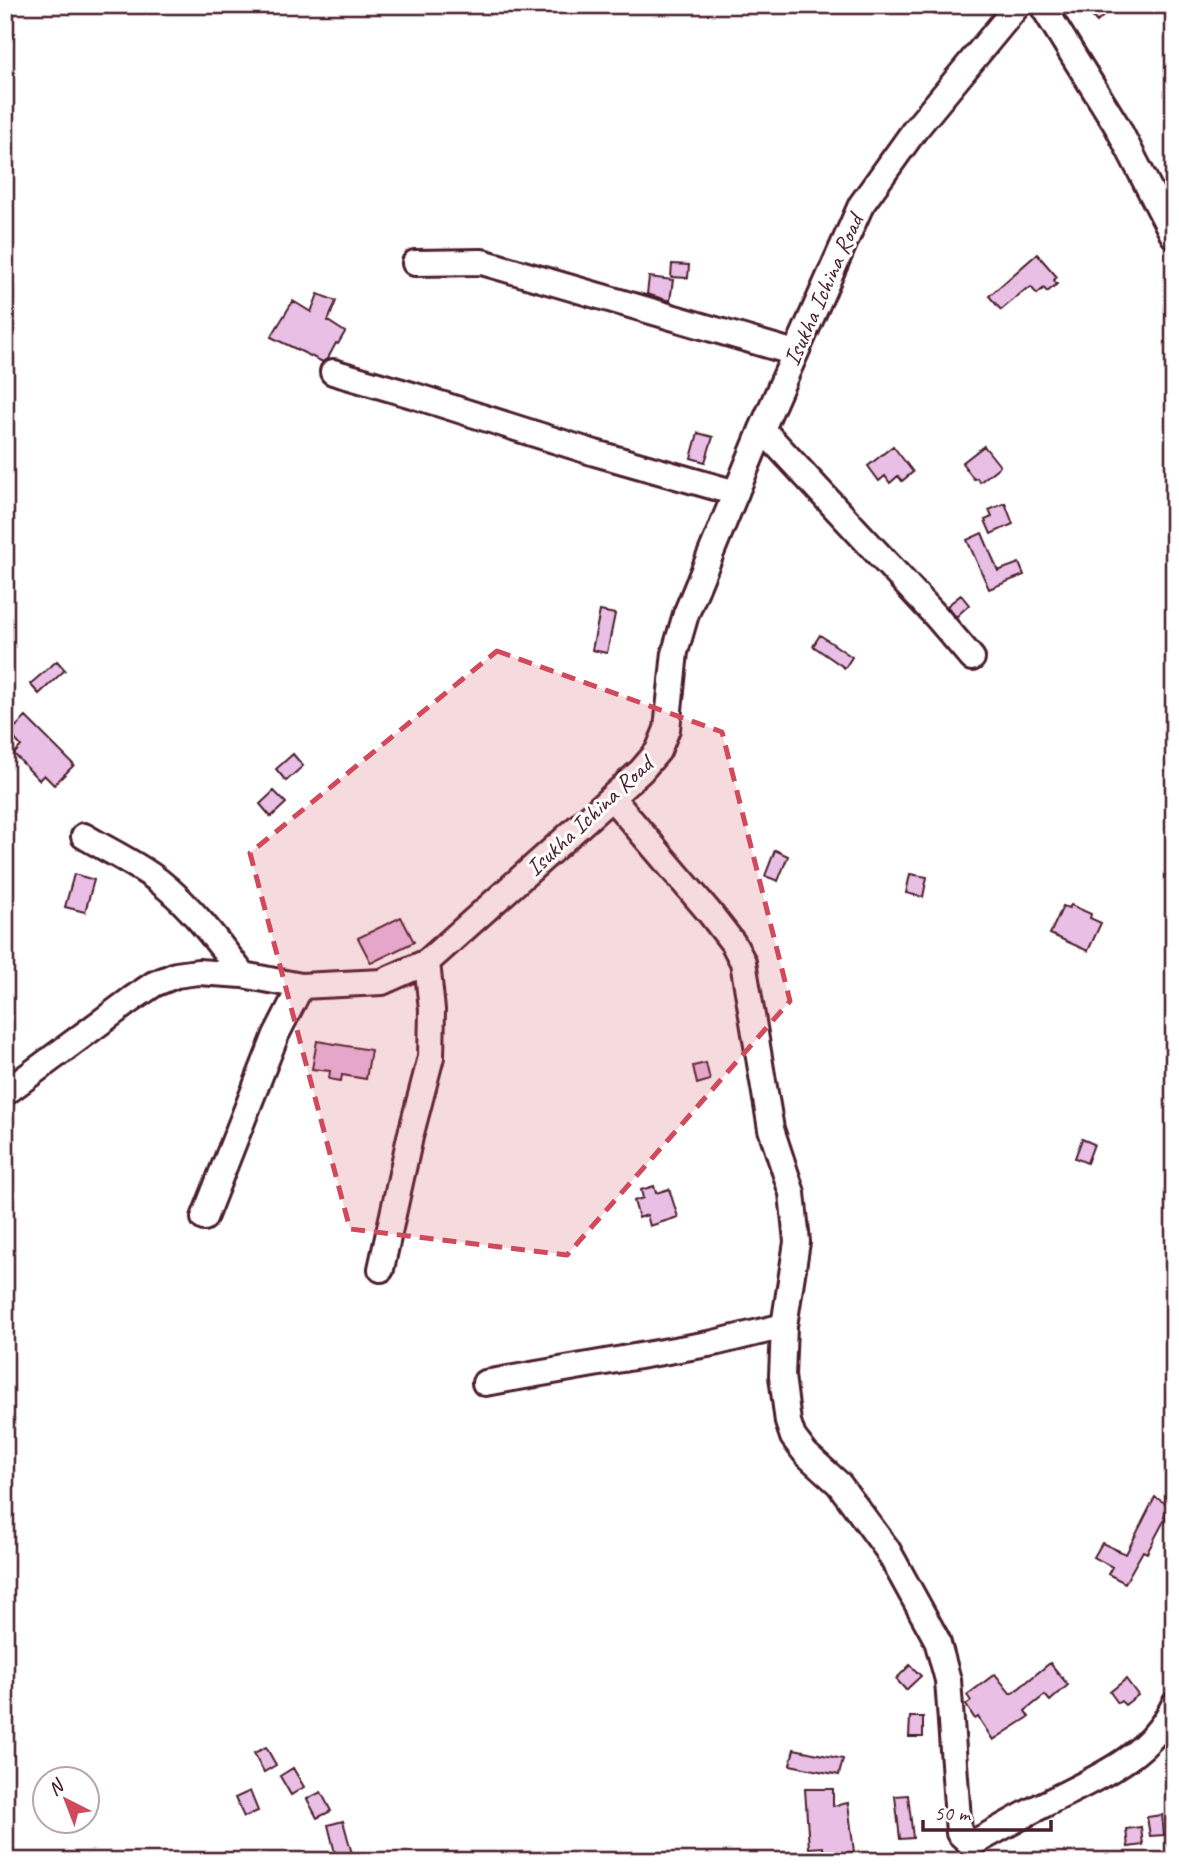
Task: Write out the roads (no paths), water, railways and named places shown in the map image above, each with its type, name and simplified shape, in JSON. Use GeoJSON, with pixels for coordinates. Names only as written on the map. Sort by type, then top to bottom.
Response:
{"type":"FeatureCollection","features":[{"type":"Feature","properties":{"kind":"street","name":"Isukha Ichina Road"},"geometry":{"type":"LineString","coordinates":[[5,1093],[154,984],[176,975],[198,972],[243,975],[301,986],[382,982],[427,962],[612,798],[657,751],[667,729],[675,652],[687,614],[762,429],[861,205],[914,131],[1018,5]]}},
{"type":"Feature","properties":{"kind":"street"},"geometry":{"type":"LineString","coordinates":[[1042,5],[1117,126],[1173,235]]}},
{"type":"Feature","properties":{"kind":"street"},"geometry":{"type":"LineString","coordinates":[[415,263],[482,262],[795,353]]}},
{"type":"Feature","properties":{"kind":"street"},"geometry":{"type":"LineString","coordinates":[[333,372],[595,453],[736,493]]}},
{"type":"Feature","properties":{"kind":"street"},"geometry":{"type":"LineString","coordinates":[[762,429],[935,614],[972,658]]}},
{"type":"Feature","properties":{"kind":"street"},"geometry":{"type":"LineString","coordinates":[[612,798],[709,912],[733,943],[743,962],[771,1129],[792,1194],[797,1242],[784,1326],[782,1376],[788,1422],[793,1437],[806,1454],[839,1484],[887,1549],[937,1640],[948,1680],[959,1833],[971,1844],[1109,1772],[1134,1755],[1152,1737],[1174,1705]]}},
{"type":"Feature","properties":{"kind":"street"},"geometry":{"type":"LineString","coordinates":[[84,836],[169,889],[209,931],[243,975]]}},
{"type":"Feature","properties":{"kind":"street"},"geometry":{"type":"LineString","coordinates":[[382,1269],[410,1137],[431,1057],[432,1010],[427,962]]}},
{"type":"Feature","properties":{"kind":"street"},"geometry":{"type":"LineString","coordinates":[[204,1218],[276,1035],[301,986]]}},
{"type":"Feature","properties":{"kind":"street"},"geometry":{"type":"LineString","coordinates":[[485,1383],[714,1343],[784,1326]]}}]}
